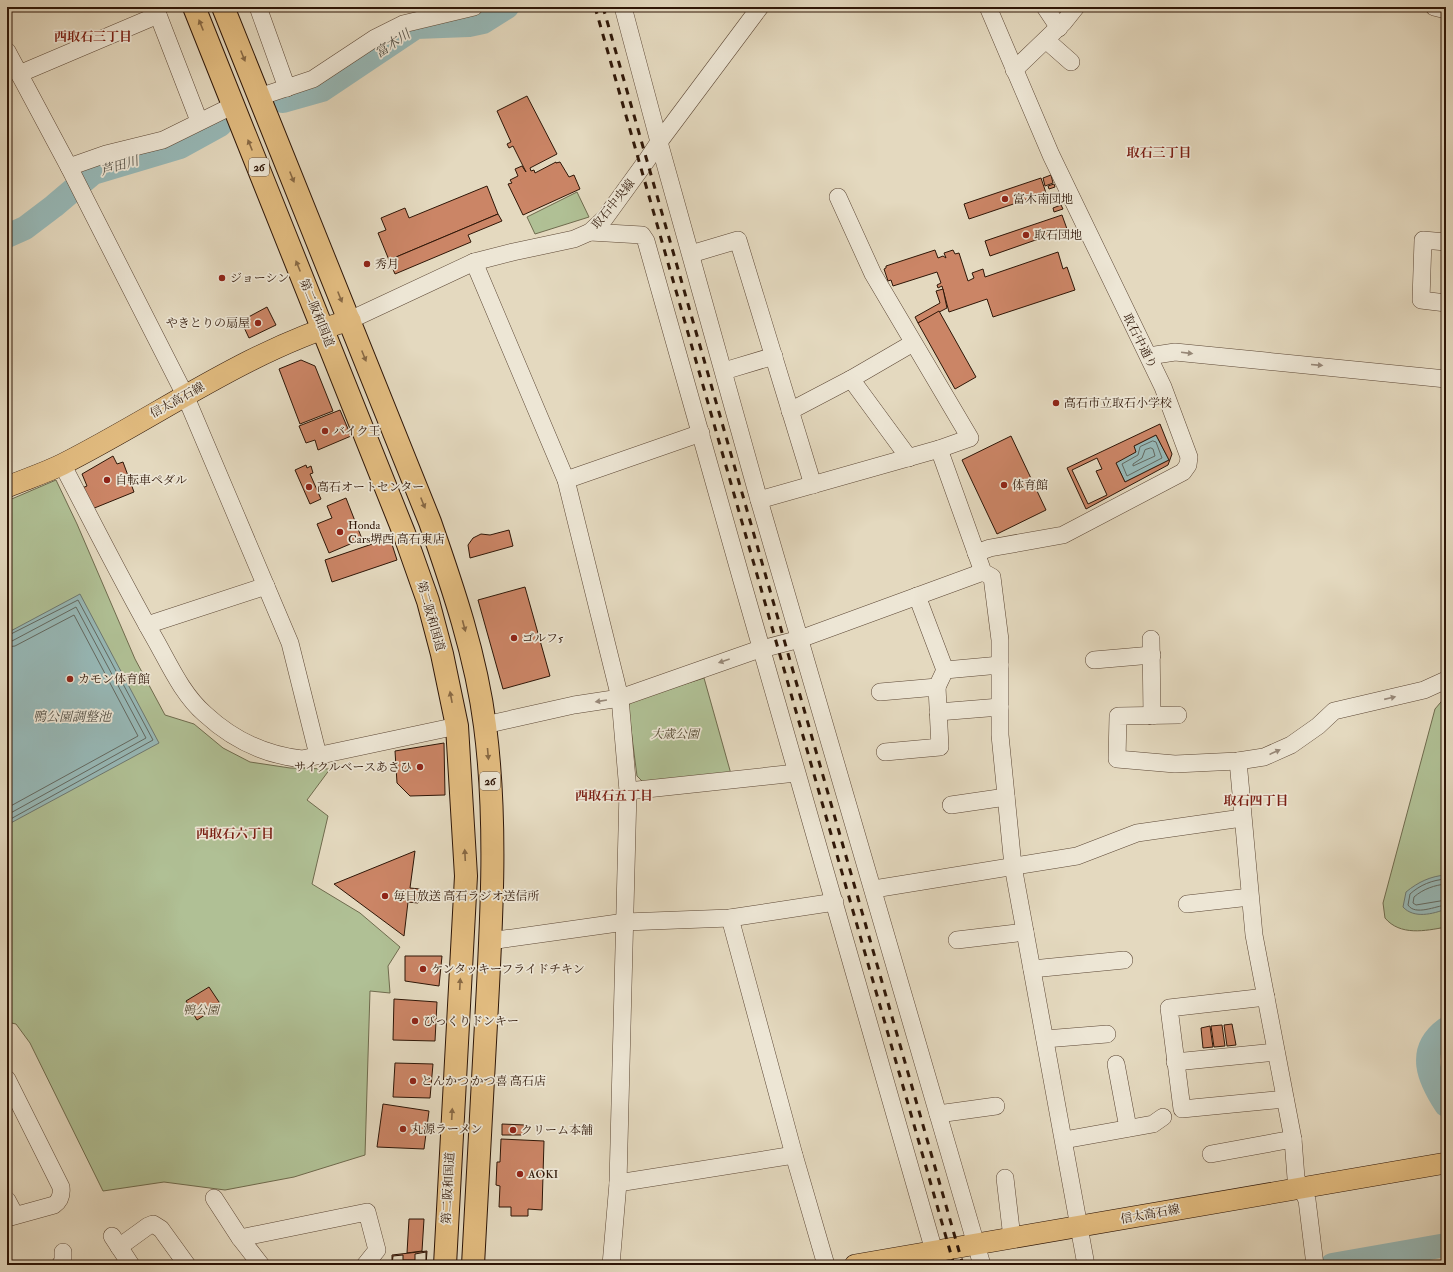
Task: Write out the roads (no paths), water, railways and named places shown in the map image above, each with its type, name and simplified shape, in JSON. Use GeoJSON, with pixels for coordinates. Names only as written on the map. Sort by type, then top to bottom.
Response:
{"type":"FeatureCollection","features":[{"type":"Feature","properties":{"kind":"highway","name":"第二阪和国道"},"geometry":{"type":"LineString","coordinates":[[194,7],[404,533],[428,602],[442,654],[457,726],[466,876],[445,1265]]}},
{"type":"Feature","properties":{"kind":"highway","name":"26"},"geometry":{"type":"LineString","coordinates":[[223,7],[430,522],[456,595],[471,649],[485,725],[490,783],[493,858],[473,1265]]}},
{"type":"Feature","properties":{"kind":"main road","name":"信太高石線"},"geometry":{"type":"LineString","coordinates":[[7,487],[62,464],[185,395],[300,337],[350,320]]}},
{"type":"Feature","properties":{"kind":"main road","name":"信太高石線"},"geometry":{"type":"LineString","coordinates":[[855,1265],[936,1258],[976,1244],[1446,1163]]}},
{"type":"Feature","properties":{"kind":"street"},"geometry":{"type":"LineString","coordinates":[[258,7],[287,88]]}},
{"type":"Feature","properties":{"kind":"street"},"geometry":{"type":"LineString","coordinates":[[259,97],[313,79],[375,38],[403,24],[474,7]]}},
{"type":"Feature","properties":{"kind":"street"},"geometry":{"type":"LineString","coordinates":[[623,7],[658,142],[760,500],[982,1265]]}},
{"type":"Feature","properties":{"kind":"street","name":"取石中央線"},"geometry":{"type":"LineString","coordinates":[[350,320],[474,262],[574,239],[590,232],[605,218],[644,165],[658,142],[760,7]]}},
{"type":"Feature","properties":{"kind":"street","name":"取石中通り"},"geometry":{"type":"LineString","coordinates":[[976,553],[990,548],[1063,535],[1184,472],[1188,465],[1189,456],[1163,387],[1051,155],[988,7]]}},
{"type":"Feature","properties":{"kind":"street"},"geometry":{"type":"LineString","coordinates":[[1045,7],[1059,28]]}},
{"type":"Feature","properties":{"kind":"street"},"geometry":{"type":"LineString","coordinates":[[1014,70],[1059,28],[1076,7]]}},
{"type":"Feature","properties":{"kind":"street"},"geometry":{"type":"LineString","coordinates":[[1434,7],[1446,10]]}},
{"type":"Feature","properties":{"kind":"street"},"geometry":{"type":"LineString","coordinates":[[20,74],[156,11],[199,121]]}},
{"type":"Feature","properties":{"kind":"street"},"geometry":{"type":"LineString","coordinates":[[1046,40],[1071,62]]}},
{"type":"Feature","properties":{"kind":"street"},"geometry":{"type":"LineString","coordinates":[[7,51],[75,179],[185,395],[290,643],[318,755]]}},
{"type":"Feature","properties":{"kind":"street"},"geometry":{"type":"LineString","coordinates":[[75,179],[106,154],[162,140],[234,105]]}},
{"type":"Feature","properties":{"kind":"street"},"geometry":{"type":"LineString","coordinates":[[760,500],[910,458],[970,438],[873,274],[838,197]]}},
{"type":"Feature","properties":{"kind":"street"},"geometry":{"type":"LineString","coordinates":[[590,232],[642,235],[646,241],[796,773],[835,902],[892,1110],[936,1258]]}},
{"type":"Feature","properties":{"kind":"street"},"geometry":{"type":"LineString","coordinates":[[691,254],[738,240],[813,485]]}},
{"type":"Feature","properties":{"kind":"street"},"geometry":{"type":"LineString","coordinates":[[1446,242],[1423,240],[1421,300],[1446,303]]}},
{"type":"Feature","properties":{"kind":"street"},"geometry":{"type":"LineString","coordinates":[[474,262],[566,480],[620,698],[628,791],[618,1183],[611,1265]]}},
{"type":"Feature","properties":{"kind":"street"},"geometry":{"type":"LineString","coordinates":[[790,411],[851,379],[913,343]]}},
{"type":"Feature","properties":{"kind":"street"},"geometry":{"type":"LineString","coordinates":[[1149,356],[1175,352],[1446,379]]}},
{"type":"Feature","properties":{"kind":"street"},"geometry":{"type":"LineString","coordinates":[[724,372],[774,356]]}},
{"type":"Feature","properties":{"kind":"street"},"geometry":{"type":"LineString","coordinates":[[851,379],[910,458]]}},
{"type":"Feature","properties":{"kind":"street"},"geometry":{"type":"LineString","coordinates":[[566,480],[701,433]]}},
{"type":"Feature","properties":{"kind":"street"},"geometry":{"type":"LineString","coordinates":[[939,449],[983,572],[992,577],[1000,640],[1000,735],[1013,866],[1086,1265]]}},
{"type":"Feature","properties":{"kind":"street"},"geometry":{"type":"LineString","coordinates":[[62,464],[147,625],[190,697],[204,713],[234,737],[282,757],[302,759],[457,726]]}},
{"type":"Feature","properties":{"kind":"street"},"geometry":{"type":"LineString","coordinates":[[485,725],[574,705],[620,698],[754,651],[800,639],[983,572]]}},
{"type":"Feature","properties":{"kind":"street"},"geometry":{"type":"LineString","coordinates":[[147,625],[266,586]]}},
{"type":"Feature","properties":{"kind":"street"},"geometry":{"type":"LineString","coordinates":[[885,752],[940,747],[937,687],[945,670],[917,596]]}},
{"type":"Feature","properties":{"kind":"street"},"geometry":{"type":"LineString","coordinates":[[1094,660],[1152,647],[1152,716]]}},
{"type":"Feature","properties":{"kind":"street"},"geometry":{"type":"LineString","coordinates":[[945,670],[1000,664]]}},
{"type":"Feature","properties":{"kind":"street"},"geometry":{"type":"LineString","coordinates":[[1178,715],[1118,716],[1118,759],[1175,764],[1238,761],[1264,757],[1290,745],[1318,726],[1334,711],[1424,690],[1446,680]]}},
{"type":"Feature","properties":{"kind":"street"},"geometry":{"type":"LineString","coordinates":[[880,692],[937,687]]}},
{"type":"Feature","properties":{"kind":"street"},"geometry":{"type":"LineString","coordinates":[[938,712],[1000,707]]}},
{"type":"Feature","properties":{"kind":"street"},"geometry":{"type":"LineString","coordinates":[[1238,761],[1242,818],[1254,936],[1293,1139],[1296,1178],[1307,1200],[1315,1265]]}},
{"type":"Feature","properties":{"kind":"street"},"geometry":{"type":"LineString","coordinates":[[628,791],[796,773]]}},
{"type":"Feature","properties":{"kind":"street"},"geometry":{"type":"LineString","coordinates":[[952,804],[1006,797]]}},
{"type":"Feature","properties":{"kind":"street"},"geometry":{"type":"LineString","coordinates":[[874,889],[1077,856],[1137,833],[1242,818]]}},
{"type":"Feature","properties":{"kind":"street"},"geometry":{"type":"LineString","coordinates":[[1187,904],[1250,898]]}},
{"type":"Feature","properties":{"kind":"street"},"geometry":{"type":"LineString","coordinates":[[490,942],[625,922],[730,918],[835,902]]}},
{"type":"Feature","properties":{"kind":"street"},"geometry":{"type":"LineString","coordinates":[[730,918],[794,1155],[826,1265]]}},
{"type":"Feature","properties":{"kind":"street"},"geometry":{"type":"LineString","coordinates":[[957,940],[1025,932]]}},
{"type":"Feature","properties":{"kind":"street"},"geometry":{"type":"LineString","coordinates":[[1032,969],[1124,960]]}},
{"type":"Feature","properties":{"kind":"street"},"geometry":{"type":"LineString","coordinates":[[1266,997],[1169,1008],[1182,1109],[1285,1099]]}},
{"type":"Feature","properties":{"kind":"street"},"geometry":{"type":"LineString","coordinates":[[1045,1039],[1107,1034]]}},
{"type":"Feature","properties":{"kind":"street"},"geometry":{"type":"LineString","coordinates":[[1175,1062],[1276,1052]]}},
{"type":"Feature","properties":{"kind":"street"},"geometry":{"type":"LineString","coordinates":[[1116,1064],[1128,1128]]}},
{"type":"Feature","properties":{"kind":"street"},"geometry":{"type":"LineString","coordinates":[[7,1200],[11,1216],[54,1205],[57,1203],[62,1193],[61,1187],[8,1084]]}},
{"type":"Feature","properties":{"kind":"street"},"geometry":{"type":"LineString","coordinates":[[938,1114],[996,1106]]}},
{"type":"Feature","properties":{"kind":"street"},"geometry":{"type":"LineString","coordinates":[[1064,1140],[1153,1124],[1163,1117]]}},
{"type":"Feature","properties":{"kind":"street"},"geometry":{"type":"LineString","coordinates":[[1211,1154],[1293,1139]]}},
{"type":"Feature","properties":{"kind":"street"},"geometry":{"type":"LineString","coordinates":[[618,1183],[794,1155]]}},
{"type":"Feature","properties":{"kind":"street"},"geometry":{"type":"LineString","coordinates":[[1004,1178],[1012,1238]]}},
{"type":"Feature","properties":{"kind":"street"},"geometry":{"type":"LineString","coordinates":[[214,1198],[240,1238],[261,1265]]}},
{"type":"Feature","properties":{"kind":"street"},"geometry":{"type":"LineString","coordinates":[[240,1238],[367,1212],[377,1250],[365,1265]]}},
{"type":"Feature","properties":{"kind":"street"},"geometry":{"type":"LineString","coordinates":[[131,1265],[115,1242],[153,1224],[161,1228],[187,1265]]}},
{"type":"Feature","properties":{"kind":"water"},"geometry":{"type":"Polygon","coordinates":[[[1156,435],[1169,460],[1125,482],[1116,463],[1134,446],[1156,435]]]}},
{"type":"Feature","properties":{"kind":"water","name":"鴨公園調整池"},"geometry":{"type":"Polygon","coordinates":[[[80,594],[159,743],[7,825],[7,633],[80,594]]]}},
{"type":"Feature","properties":{"kind":"water"},"geometry":{"type":"Polygon","coordinates":[[[1446,875],[1446,909],[1430,914],[1418,914],[1407,911],[1403,907],[1406,892],[1411,888],[1430,878],[1446,875]]]}},
{"type":"Feature","properties":{"kind":"waterway","name":"富木川"},"geometry":{"type":"LineString","coordinates":[[283,101],[322,90],[416,27],[469,25],[483,22],[507,7]]}},
{"type":"Feature","properties":{"kind":"waterway","name":"芦田川"},"geometry":{"type":"LineString","coordinates":[[7,236],[25,228],[93,173],[180,147],[220,125]]}},
{"type":"Feature","properties":{"kind":"waterway"},"geometry":{"type":"LineString","coordinates":[[1446,1029],[1431,1046],[1428,1056],[1428,1066],[1431,1075],[1446,1105]]}},
{"type":"Feature","properties":{"kind":"waterway"},"geometry":{"type":"LineString","coordinates":[[1332,1265],[1446,1245]]}},
{"type":"Feature","properties":{"kind":"railway"},"geometry":{"type":"LineString","coordinates":[[595,7],[954,1265]]}},
{"type":"Feature","properties":{"kind":"railway"},"geometry":{"type":"LineString","coordinates":[[603,7],[963,1265]]}},
{"type":"Feature","properties":{"kind":"place","name":"富木南団地"},"geometry":{"type":"Point","coordinates":[1005,199]}},
{"type":"Feature","properties":{"kind":"place","name":"取石団地"},"geometry":{"type":"Point","coordinates":[1026,235]}},
{"type":"Feature","properties":{"kind":"place","name":"秀月"},"geometry":{"type":"Point","coordinates":[367,264]}},
{"type":"Feature","properties":{"kind":"place","name":"ジョーシン"},"geometry":{"type":"Point","coordinates":[222,278]}},
{"type":"Feature","properties":{"kind":"place","name":"やきとりの扇屋"},"geometry":{"type":"Point","coordinates":[258,323]}},
{"type":"Feature","properties":{"kind":"place","name":"高石市立取石小学校"},"geometry":{"type":"Point","coordinates":[1056,403]}},
{"type":"Feature","properties":{"kind":"place","name":"バイク王"},"geometry":{"type":"Point","coordinates":[325,431]}},
{"type":"Feature","properties":{"kind":"place","name":"自転車ペダル"},"geometry":{"type":"Point","coordinates":[107,480]}},
{"type":"Feature","properties":{"kind":"place","name":"体育館"},"geometry":{"type":"Point","coordinates":[1004,485]}},
{"type":"Feature","properties":{"kind":"place","name":"高石オートセンター"},"geometry":{"type":"Point","coordinates":[309,487]}},
{"type":"Feature","properties":{"kind":"place","name":"Honda Cars堺西 高石東店"},"geometry":{"type":"Point","coordinates":[340,532]}},
{"type":"Feature","properties":{"kind":"place","name":"ゴルフ5"},"geometry":{"type":"Point","coordinates":[514,638]}},
{"type":"Feature","properties":{"kind":"place","name":"カモン体育館"},"geometry":{"type":"Point","coordinates":[70,679]}},
{"type":"Feature","properties":{"kind":"place","name":"サイクルベースあさひ"},"geometry":{"type":"Point","coordinates":[420,767]}},
{"type":"Feature","properties":{"kind":"place","name":"毎日放送 高石ラジオ送信所"},"geometry":{"type":"Point","coordinates":[385,896]}},
{"type":"Feature","properties":{"kind":"place","name":"ケンタッキーフライドチキン"},"geometry":{"type":"Point","coordinates":[423,969]}},
{"type":"Feature","properties":{"kind":"place","name":"びっくりドンキー"},"geometry":{"type":"Point","coordinates":[415,1021]}},
{"type":"Feature","properties":{"kind":"place","name":"とんかつ かつ喜 高石店"},"geometry":{"type":"Point","coordinates":[413,1081]}},
{"type":"Feature","properties":{"kind":"place","name":"丸源ラーメン"},"geometry":{"type":"Point","coordinates":[403,1129]}},
{"type":"Feature","properties":{"kind":"place","name":"クリーム本舗"},"geometry":{"type":"Point","coordinates":[513,1130]}},
{"type":"Feature","properties":{"kind":"place","name":"AOKI"},"geometry":{"type":"Point","coordinates":[520,1174]}},
{"type":"Feature","properties":{"kind":"district","name":"西取石三丁目"},"geometry":{"type":"Point","coordinates":[93,36]}},
{"type":"Feature","properties":{"kind":"district","name":"取石三丁目"},"geometry":{"type":"Point","coordinates":[1159,152]}},
{"type":"Feature","properties":{"kind":"district","name":"西取石五丁目"},"geometry":{"type":"Point","coordinates":[614,795]}},
{"type":"Feature","properties":{"kind":"district","name":"取石四丁目"},"geometry":{"type":"Point","coordinates":[1256,800]}},
{"type":"Feature","properties":{"kind":"district","name":"西取石六丁目"},"geometry":{"type":"Point","coordinates":[235,833]}},
{"type":"Feature","properties":{"kind":"park label","name":"大歳公園"},"geometry":{"type":"Point","coordinates":[675,734]}},
{"type":"Feature","properties":{"kind":"park label","name":"鴨公園"},"geometry":{"type":"Point","coordinates":[201,1010]}}]}
